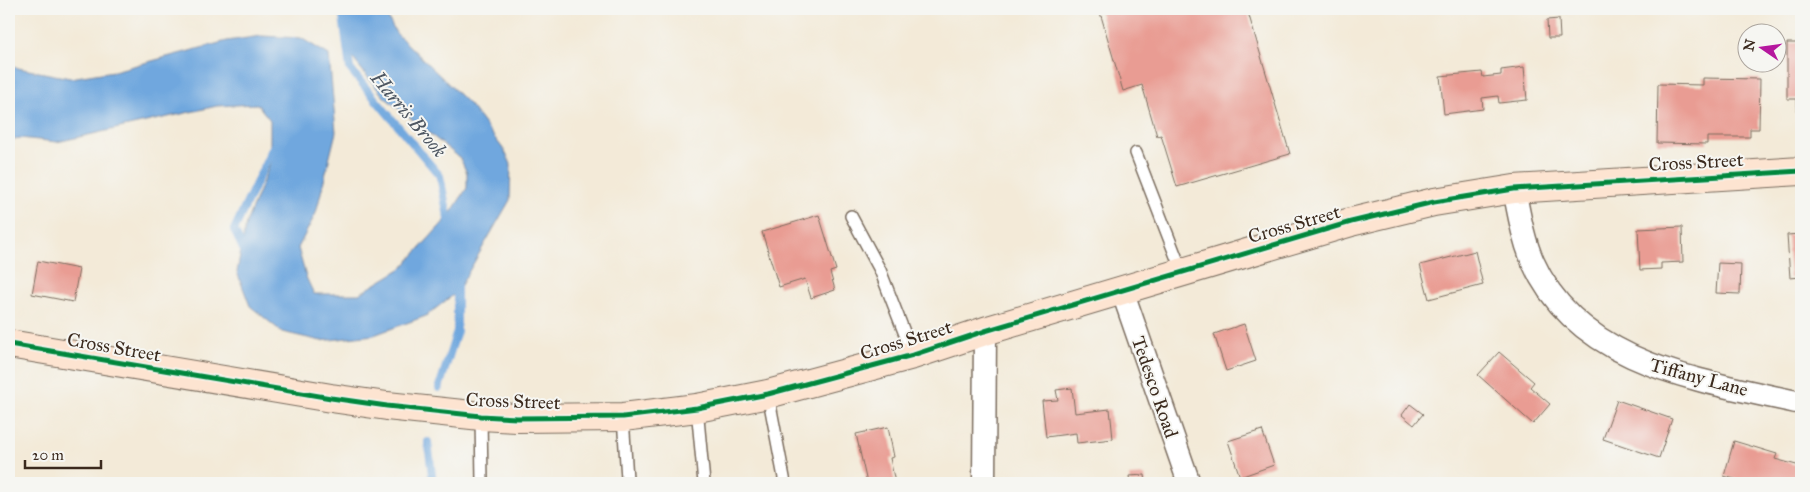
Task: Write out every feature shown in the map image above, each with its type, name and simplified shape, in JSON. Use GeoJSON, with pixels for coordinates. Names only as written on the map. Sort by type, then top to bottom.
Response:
{"type":"FeatureCollection","features":[{"type":"Feature","properties":{"kind":"street","name":"Cross Street"},"geometry":{"type":"LineString","coordinates":[[9,344],[331,398],[481,416],[517,418],[623,417],[697,408],[768,394],[913,355],[985,331],[1351,222],[1434,202],[1514,189],[1801,171]]}},
{"type":"Feature","properties":{"kind":"street","name":"Tiffany Lane"},"geometry":{"type":"LineString","coordinates":[[1514,189],[1526,244],[1534,264],[1547,286],[1561,304],[1596,335],[1617,349],[1659,369],[1801,403]]}},
{"type":"Feature","properties":{"kind":"street","name":"Tedesco Road"},"geometry":{"type":"LineString","coordinates":[[1122,290],[1189,483]]}},
{"type":"Feature","properties":{"kind":"street"},"geometry":{"type":"LineString","coordinates":[[984,483],[985,331]]}},
{"type":"Feature","properties":{"kind":"lane"},"geometry":{"type":"LineString","coordinates":[[1136,153],[1182,272]]}},
{"type":"Feature","properties":{"kind":"lane"},"geometry":{"type":"LineString","coordinates":[[851,216],[880,270],[913,355]]}},
{"type":"Feature","properties":{"kind":"lane"},"geometry":{"type":"LineString","coordinates":[[768,394],[785,483]]}},
{"type":"Feature","properties":{"kind":"lane"},"geometry":{"type":"LineString","coordinates":[[697,408],[704,483]]}},
{"type":"Feature","properties":{"kind":"lane"},"geometry":{"type":"LineString","coordinates":[[481,416],[482,483]]}},
{"type":"Feature","properties":{"kind":"lane"},"geometry":{"type":"LineString","coordinates":[[623,417],[626,482]]}},
{"type":"Feature","properties":{"kind":"water"},"geometry":{"type":"Polygon","coordinates":[[[339,9],[383,9],[396,33],[469,104],[504,150],[511,164],[510,200],[457,292],[426,316],[374,335],[321,341],[282,332],[250,306],[237,272],[246,223],[270,164],[270,120],[257,104],[217,106],[57,142],[20,138],[9,140],[9,63],[18,68],[70,78],[114,71],[227,41],[261,36],[301,38],[329,55],[336,132],[316,213],[298,248],[306,277],[314,294],[359,294],[402,268],[449,216],[467,188],[467,173],[460,158],[383,96],[350,55],[339,9]]]}},
{"type":"Feature","properties":{"kind":"building"},"geometry":{"type":"Polygon","coordinates":[[[1099,9],[1247,9],[1290,154],[1177,187],[1161,135],[1157,136],[1142,85],[1123,91],[1099,9]]]}},
{"type":"Feature","properties":{"kind":"building"},"geometry":{"type":"Polygon","coordinates":[[[1559,19],[1560,38],[1548,38],[1547,20],[1559,19]]]}},
{"type":"Feature","properties":{"kind":"building"},"geometry":{"type":"Polygon","coordinates":[[[1788,43],[1801,43],[1801,142],[1798,142],[1797,99],[1787,99],[1788,43]]]}},
{"type":"Feature","properties":{"kind":"building"},"geometry":{"type":"Polygon","coordinates":[[[1524,67],[1527,100],[1499,103],[1498,96],[1482,98],[1483,109],[1444,114],[1440,76],[1482,72],[1483,77],[1501,75],[1501,70],[1524,67]]]}},
{"type":"Feature","properties":{"kind":"building"},"geometry":{"type":"Polygon","coordinates":[[[1703,78],[1760,79],[1759,129],[1750,129],[1750,137],[1707,137],[1707,144],[1657,143],[1658,84],[1703,85],[1703,78]]]}},
{"type":"Feature","properties":{"kind":"building"},"geometry":{"type":"Polygon","coordinates":[[[819,215],[836,270],[830,272],[835,290],[811,298],[805,279],[779,287],[762,232],[819,215]]]}},
{"type":"Feature","properties":{"kind":"building"},"geometry":{"type":"Polygon","coordinates":[[[1682,227],[1683,262],[1661,263],[1661,269],[1640,270],[1638,229],[1682,227]]]}},
{"type":"Feature","properties":{"kind":"building"},"geometry":{"type":"Polygon","coordinates":[[[1801,234],[1801,277],[1790,278],[1787,235],[1801,234]]]}},
{"type":"Feature","properties":{"kind":"building"},"geometry":{"type":"Polygon","coordinates":[[[1475,251],[1483,285],[1429,299],[1420,265],[1475,251]]]}},
{"type":"Feature","properties":{"kind":"building"},"geometry":{"type":"Polygon","coordinates":[[[38,261],[79,269],[73,302],[32,294],[38,261]]]}},
{"type":"Feature","properties":{"kind":"building"},"geometry":{"type":"Polygon","coordinates":[[[1718,263],[1741,264],[1740,294],[1716,293],[1718,263]]]}},
{"type":"Feature","properties":{"kind":"building"},"geometry":{"type":"Polygon","coordinates":[[[1244,324],[1256,361],[1226,371],[1214,334],[1244,324]]]}},
{"type":"Feature","properties":{"kind":"building"},"geometry":{"type":"Polygon","coordinates":[[[1499,352],[1534,382],[1530,387],[1550,404],[1533,424],[1478,375],[1499,352]]]}},
{"type":"Feature","properties":{"kind":"building"},"geometry":{"type":"Polygon","coordinates":[[[1072,388],[1075,413],[1110,409],[1113,439],[1077,443],[1076,433],[1046,437],[1042,401],[1058,400],[1056,390],[1072,388]]]}},
{"type":"Feature","properties":{"kind":"building"},"geometry":{"type":"Polygon","coordinates":[[[1617,400],[1672,419],[1659,458],[1603,439],[1617,400]]]}},
{"type":"Feature","properties":{"kind":"building"},"geometry":{"type":"Polygon","coordinates":[[[1410,404],[1423,414],[1414,425],[1402,415],[1410,404]]]}},
{"type":"Feature","properties":{"kind":"building"},"geometry":{"type":"Polygon","coordinates":[[[888,427],[894,457],[890,458],[895,483],[867,483],[856,434],[888,427]]]}},
{"type":"Feature","properties":{"kind":"building"},"geometry":{"type":"Polygon","coordinates":[[[1262,430],[1274,465],[1240,477],[1228,441],[1262,430]]]}},
{"type":"Feature","properties":{"kind":"building"},"geometry":{"type":"Polygon","coordinates":[[[1734,441],[1777,454],[1775,459],[1800,466],[1795,483],[1748,483],[1724,476],[1734,441]]]}},
{"type":"Feature","properties":{"kind":"building"},"geometry":{"type":"Polygon","coordinates":[[[1145,475],[1146,483],[1130,483],[1129,476],[1145,475]]]}},
{"type":"Feature","properties":{"kind":"waterway","name":"Harris Brook"},"geometry":{"type":"LineString","coordinates":[[342,9],[350,69],[440,176],[450,227]]}},
{"type":"Feature","properties":{"kind":"waterway"},"geometry":{"type":"LineString","coordinates":[[246,255],[234,230],[274,145]]}},
{"type":"Feature","properties":{"kind":"waterway","name":"Harris Brook"},"geometry":{"type":"LineString","coordinates":[[439,388],[457,331],[457,283]]}},
{"type":"Feature","properties":{"kind":"waterway","name":"Harris Brook"},"geometry":{"type":"LineString","coordinates":[[428,442],[433,483]]}},
{"type":"Feature","properties":{"kind":"cycle path"},"geometry":{"type":"LineString","coordinates":[[9,344],[387,406],[517,418],[623,417],[697,408],[768,394],[913,355],[985,331],[1351,222],[1434,202],[1514,189],[1801,171]]}}]}
